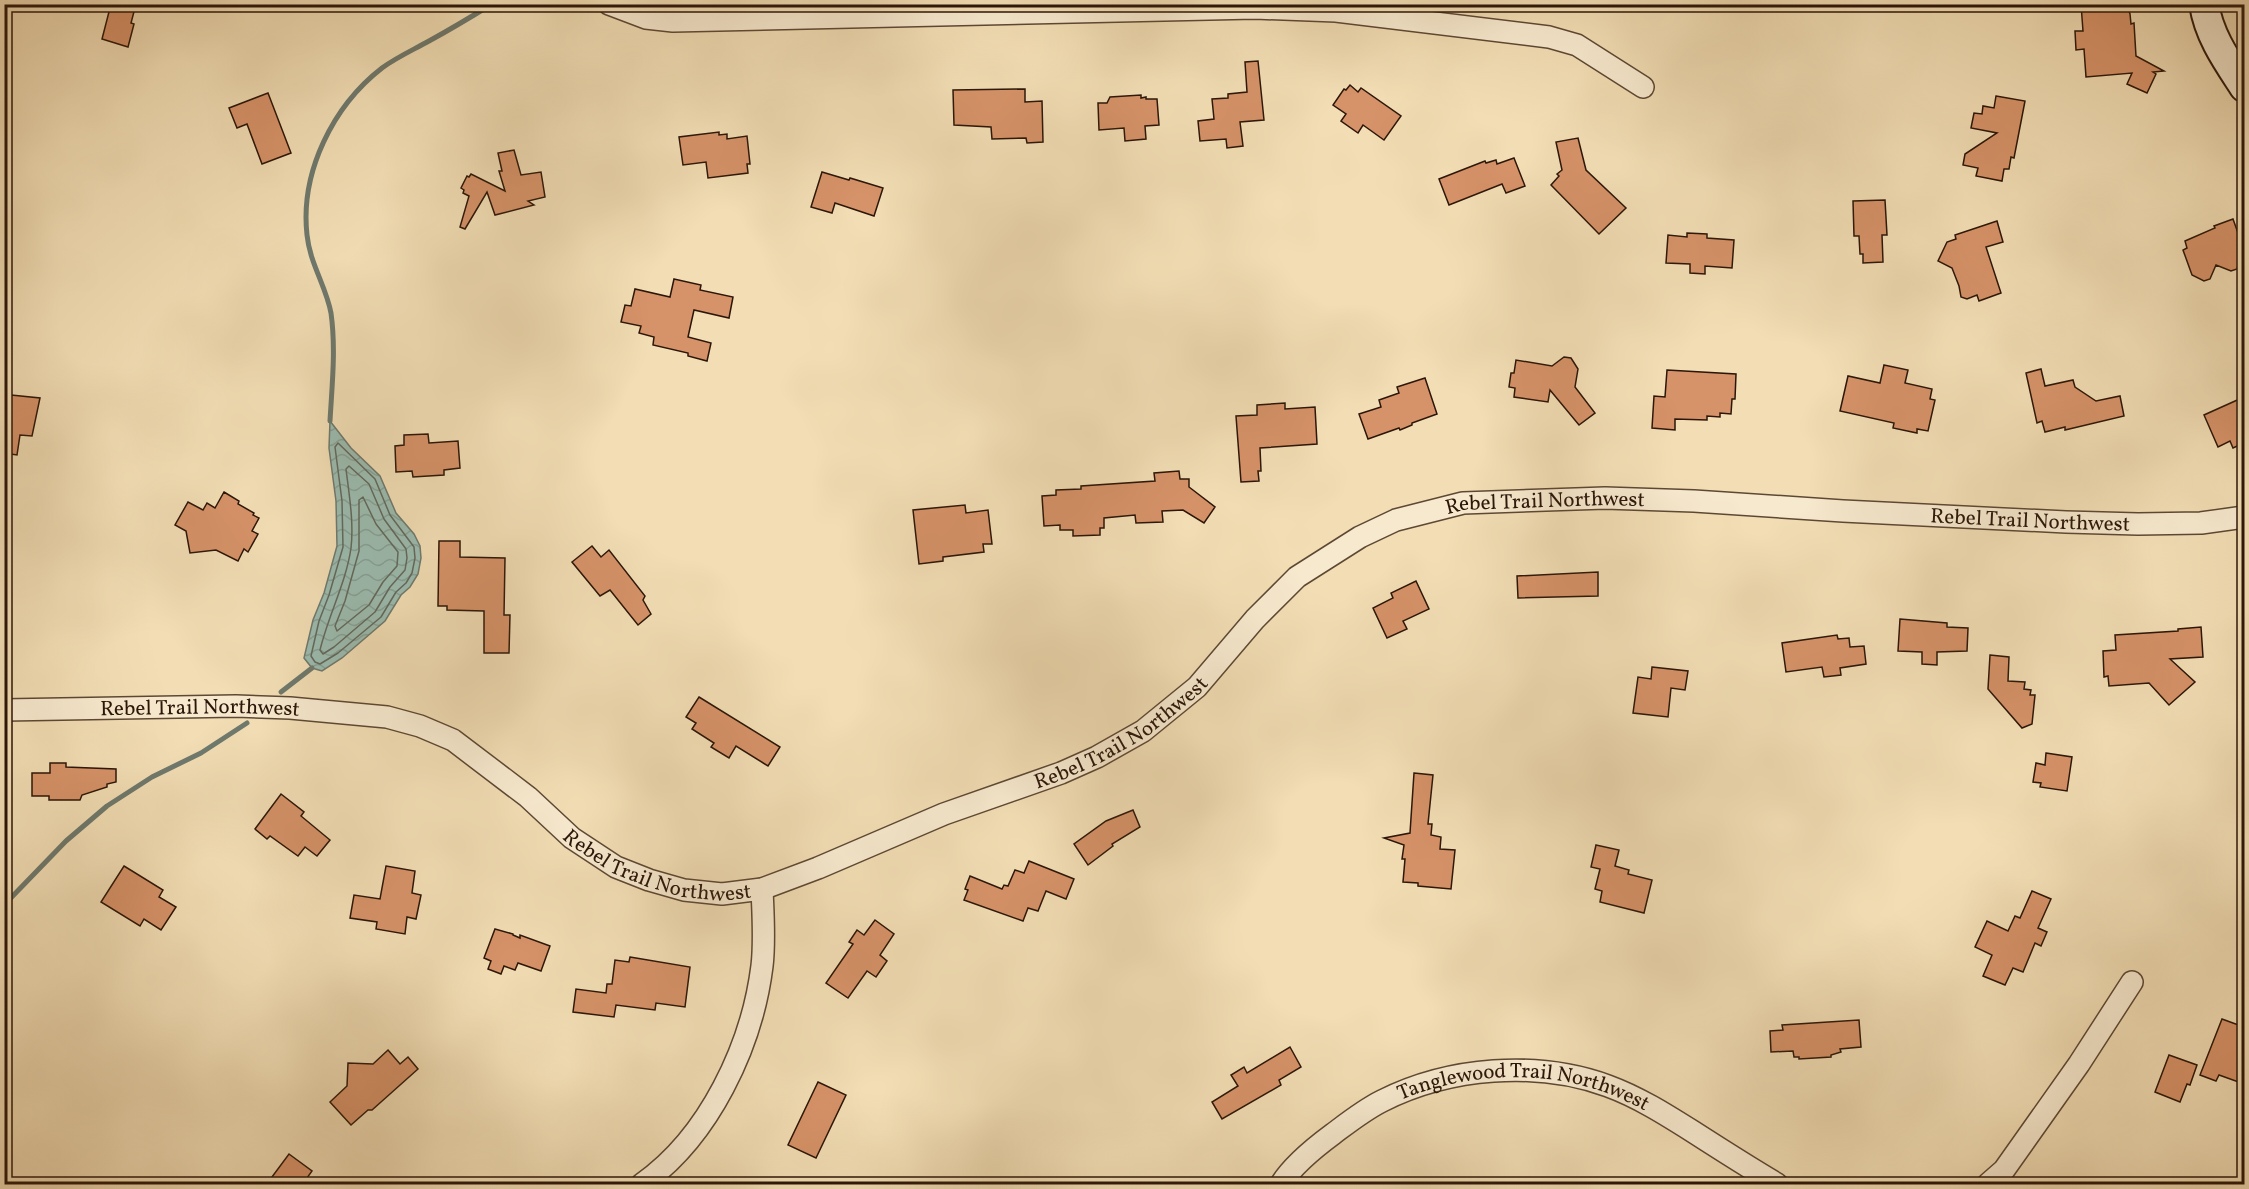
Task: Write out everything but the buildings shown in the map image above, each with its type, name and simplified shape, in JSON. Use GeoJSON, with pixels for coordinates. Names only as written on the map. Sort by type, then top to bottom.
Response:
{"type":"FeatureCollection","features":[{"type":"Feature","properties":{"kind":"main road"},"geometry":{"type":"LineString","coordinates":[[2204,4],[2212,32],[2223,56],[2244,87]]}},
{"type":"Feature","properties":{"kind":"street"},"geometry":{"type":"LineString","coordinates":[[609,4],[646,18],[673,21],[1256,8],[1336,11],[1558,40],[1577,45],[1643,87]]}},
{"type":"Feature","properties":{"kind":"street","name":"Rebel Trail Northwest"},"geometry":{"type":"LineString","coordinates":[[4,710],[236,706],[290,708],[387,717],[420,726],[453,740],[528,797],[572,838],[616,867],[684,890],[722,894],[762,889],[818,868],[944,814],[1061,773],[1097,757],[1143,731],[1197,687],[1255,619],[1297,577],[1360,537],[1396,520],[1429,511],[1463,503],[1605,498],[2066,522],[2201,523],[2244,517]]}},
{"type":"Feature","properties":{"kind":"street"},"geometry":{"type":"LineString","coordinates":[[642,1185],[681,1148],[705,1117],[726,1083],[742,1047],[756,1004],[762,965],[764,926],[762,889]]}},
{"type":"Feature","properties":{"kind":"street"},"geometry":{"type":"LineString","coordinates":[[1988,1185],[2004,1170],[2079,1064],[2132,982]]}},
{"type":"Feature","properties":{"kind":"street","name":"Tanglewood Trail Northwest"},"geometry":{"type":"LineString","coordinates":[[1281,1185],[1314,1148],[1357,1116],[1381,1102],[1421,1085],[1451,1077],[1514,1071],[1572,1077],[1607,1085],[1643,1101],[1777,1185]]}},
{"type":"Feature","properties":{"kind":"water"},"geometry":{"type":"Polygon","coordinates":[[[330,421],[351,448],[380,476],[396,513],[414,534],[420,546],[421,558],[418,574],[410,587],[401,595],[385,621],[342,658],[322,671],[312,668],[304,658],[313,620],[324,593],[337,546],[336,501],[329,448],[330,421]]]}},
{"type":"Feature","properties":{"kind":"waterway"},"geometry":{"type":"LineString","coordinates":[[330,421],[333,380],[331,313],[311,256],[307,235],[306,211],[315,164],[335,121],[364,84],[393,60],[492,4]]}},
{"type":"Feature","properties":{"kind":"waterway"},"geometry":{"type":"LineString","coordinates":[[281,692],[312,668]]}},
{"type":"Feature","properties":{"kind":"waterway"},"geometry":{"type":"LineString","coordinates":[[4,905],[66,841],[107,806],[152,777],[201,753],[247,723]]}}]}
